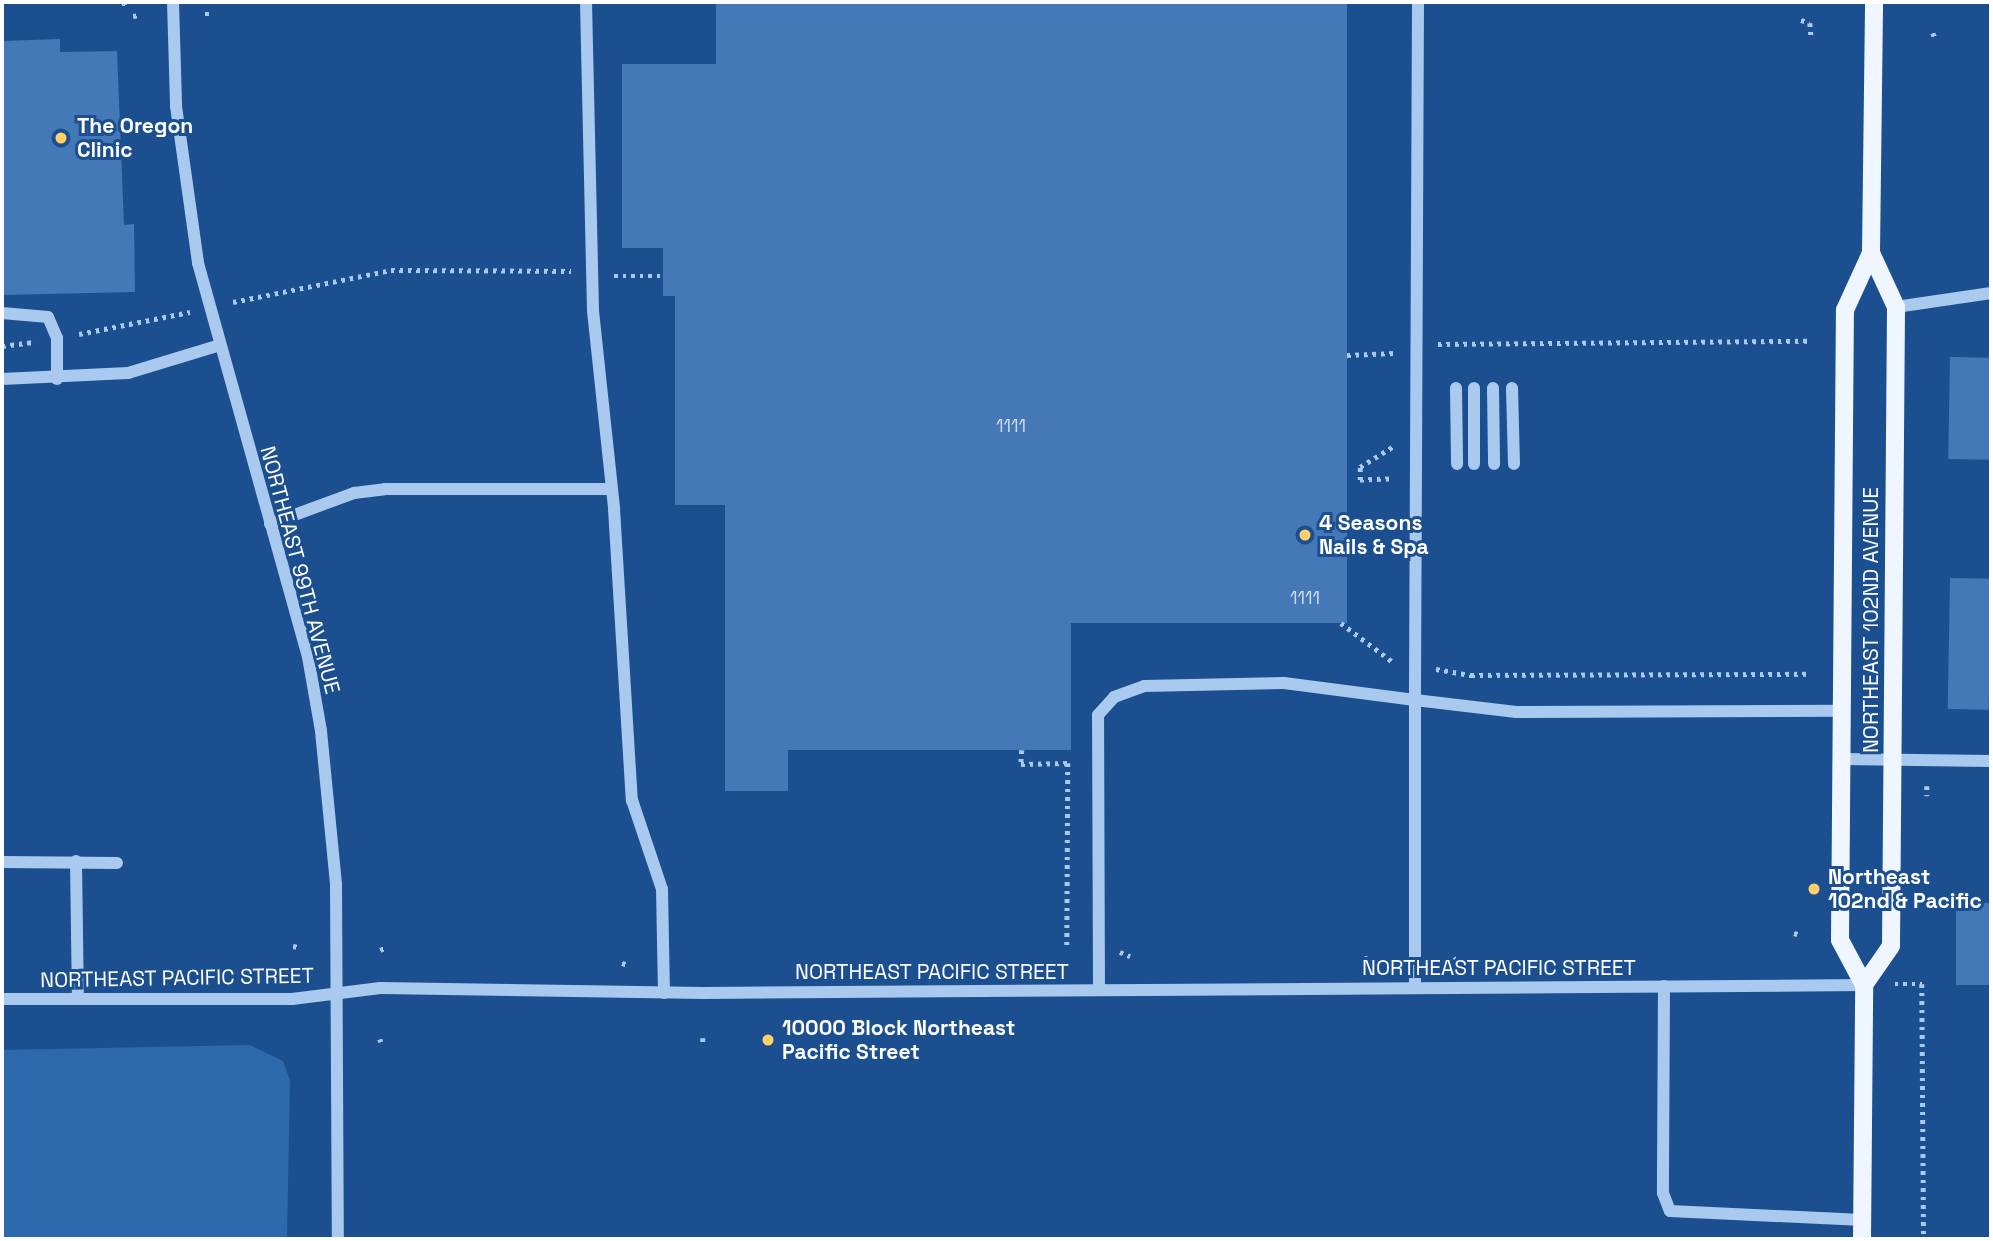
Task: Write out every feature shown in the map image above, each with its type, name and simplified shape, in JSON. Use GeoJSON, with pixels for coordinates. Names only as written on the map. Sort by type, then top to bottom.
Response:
{"type":"FeatureCollection","features":[{"type":"Feature","properties":{"kind":"main road","name":"NORTHEAST 102ND AVENUE"},"geometry":{"type":"LineString","coordinates":[[1862,1239],[1864,985],[1839,940],[1846,310],[1871,253],[1874,2]]}},
{"type":"Feature","properties":{"kind":"main road","name":"NORTHEAST 102ND AVENUE"},"geometry":{"type":"LineString","coordinates":[[1864,985],[1891,946],[1893,759],[1896,307],[1871,253]]}},
{"type":"Feature","properties":{"kind":"street","name":"NORTHEAST 99TH AVENUE"},"geometry":{"type":"LineString","coordinates":[[173,2],[176,106],[208,308],[270,524],[321,731],[336,884],[338,1239]]}},
{"type":"Feature","properties":{"kind":"street"},"geometry":{"type":"LineString","coordinates":[[586,2],[591,271],[611,489],[632,800],[662,889],[664,993]]}},
{"type":"Feature","properties":{"kind":"street"},"geometry":{"type":"LineString","coordinates":[[1415,988],[1418,2]]}},
{"type":"Feature","properties":{"kind":"street"},"geometry":{"type":"LineString","coordinates":[[1896,307],[1991,293]]}},
{"type":"Feature","properties":{"kind":"street"},"geometry":{"type":"LineString","coordinates":[[2,313],[48,317],[57,338],[57,379]]}},
{"type":"Feature","properties":{"kind":"street"},"geometry":{"type":"LineString","coordinates":[[2,379],[57,379],[128,373],[218,346]]}},
{"type":"Feature","properties":{"kind":"street"},"geometry":{"type":"LineString","coordinates":[[1456,388],[1457,464]]}},
{"type":"Feature","properties":{"kind":"street"},"geometry":{"type":"LineString","coordinates":[[1474,388],[1475,464]]}},
{"type":"Feature","properties":{"kind":"street"},"geometry":{"type":"LineString","coordinates":[[1493,388],[1494,464]]}},
{"type":"Feature","properties":{"kind":"street"},"geometry":{"type":"LineString","coordinates":[[1512,388],[1514,464]]}},
{"type":"Feature","properties":{"kind":"street"},"geometry":{"type":"LineString","coordinates":[[270,524],[354,493],[385,489],[611,489]]}},
{"type":"Feature","properties":{"kind":"street"},"geometry":{"type":"LineString","coordinates":[[1099,990],[1098,715],[1114,697],[1144,686],[1284,683],[1516,712],[1842,711]]}},
{"type":"Feature","properties":{"kind":"street"},"geometry":{"type":"LineString","coordinates":[[1842,759],[1991,761]]}},
{"type":"Feature","properties":{"kind":"street"},"geometry":{"type":"LineString","coordinates":[[76,861],[78,999]]}},
{"type":"Feature","properties":{"kind":"street"},"geometry":{"type":"LineString","coordinates":[[2,862],[117,863]]}},
{"type":"Feature","properties":{"kind":"street","name":"NORTHEAST PACIFIC STREET"},"geometry":{"type":"LineString","coordinates":[[2,999],[338,994],[380,988],[664,993],[1864,985]]}},
{"type":"Feature","properties":{"kind":"street"},"geometry":{"type":"LineString","coordinates":[[1664,986],[1663,1193],[1670,1211],[1863,1220]]}},
{"type":"Feature","properties":{"kind":"path"},"geometry":{"type":"LineString","coordinates":[[205,14],[212,14]]}},
{"type":"Feature","properties":{"kind":"path"},"geometry":{"type":"LineString","coordinates":[[132,16],[140,15]]}},
{"type":"Feature","properties":{"kind":"path"},"geometry":{"type":"LineString","coordinates":[[1801,20],[1810,23],[1811,35]]}},
{"type":"Feature","properties":{"kind":"path"},"geometry":{"type":"LineString","coordinates":[[1933,33],[1936,40]]}},
{"type":"Feature","properties":{"kind":"path"},"geometry":{"type":"LineString","coordinates":[[2,345],[57,338],[391,270],[591,271],[663,276]]}},
{"type":"Feature","properties":{"kind":"path"},"geometry":{"type":"LineString","coordinates":[[1347,355],[1415,348],[1809,341]]}},
{"type":"Feature","properties":{"kind":"path"},"geometry":{"type":"LineString","coordinates":[[1360,467],[1360,480],[1389,479]]}},
{"type":"Feature","properties":{"kind":"path"},"geometry":{"type":"LineString","coordinates":[[1341,623],[1391,662],[1471,675],[1806,674]]}},
{"type":"Feature","properties":{"kind":"path"},"geometry":{"type":"LineString","coordinates":[[1022,750],[1021,764],[1068,763],[1067,948]]}},
{"type":"Feature","properties":{"kind":"path"},"geometry":{"type":"LineString","coordinates":[[1927,786],[1927,796]]}},
{"type":"Feature","properties":{"kind":"path"},"geometry":{"type":"LineString","coordinates":[[1794,933],[1801,935]]}},
{"type":"Feature","properties":{"kind":"path"},"geometry":{"type":"LineString","coordinates":[[1923,984],[1924,1239]]}},
{"type":"Feature","properties":{"kind":"shaded area"},"geometry":{"type":"Polygon","coordinates":[[[250,1045],[283,1061],[290,1080],[287,1239],[2,1239],[2,1050],[250,1045]]]}},
{"type":"Feature","properties":{"kind":"building"},"geometry":{"type":"Polygon","coordinates":[[[716,2],[1347,2],[1347,623],[1071,623],[1071,750],[788,750],[788,791],[725,791],[725,505],[675,505],[675,296],[663,296],[663,248],[622,248],[622,64],[716,64],[716,2]]]}},
{"type":"Feature","properties":{"kind":"building","name":"The Oregon Clinic"},"geometry":{"type":"Polygon","coordinates":[[[60,39],[60,52],[117,51],[124,225],[134,224],[135,292],[2,295],[2,41],[60,39]]]}},
{"type":"Feature","properties":{"kind":"building"},"geometry":{"type":"Polygon","coordinates":[[[1950,357],[1991,358],[1989,460],[1948,459],[1950,357]]]}},
{"type":"Feature","properties":{"kind":"building"},"geometry":{"type":"Polygon","coordinates":[[[1950,578],[1991,579],[1989,710],[1948,709],[1950,578]]]}},
{"type":"Feature","properties":{"kind":"building"},"geometry":{"type":"Polygon","coordinates":[[[1956,903],[1991,903],[1991,985],[1956,985],[1956,903]]]}},
{"type":"Feature","properties":{"kind":"place","name":"The Oregon Clinic"},"geometry":{"type":"Point","coordinates":[61,138]}},
{"type":"Feature","properties":{"kind":"place","name":"4 Seasons Nails & Spa"},"geometry":{"type":"Point","coordinates":[1305,535]}},
{"type":"Feature","properties":{"kind":"place","name":"Northeast 102nd & Pacific"},"geometry":{"type":"Point","coordinates":[1814,889]}},
{"type":"Feature","properties":{"kind":"place","name":"10000 Block Northeast Pacific Street"},"geometry":{"type":"Point","coordinates":[768,1040]}}]}
